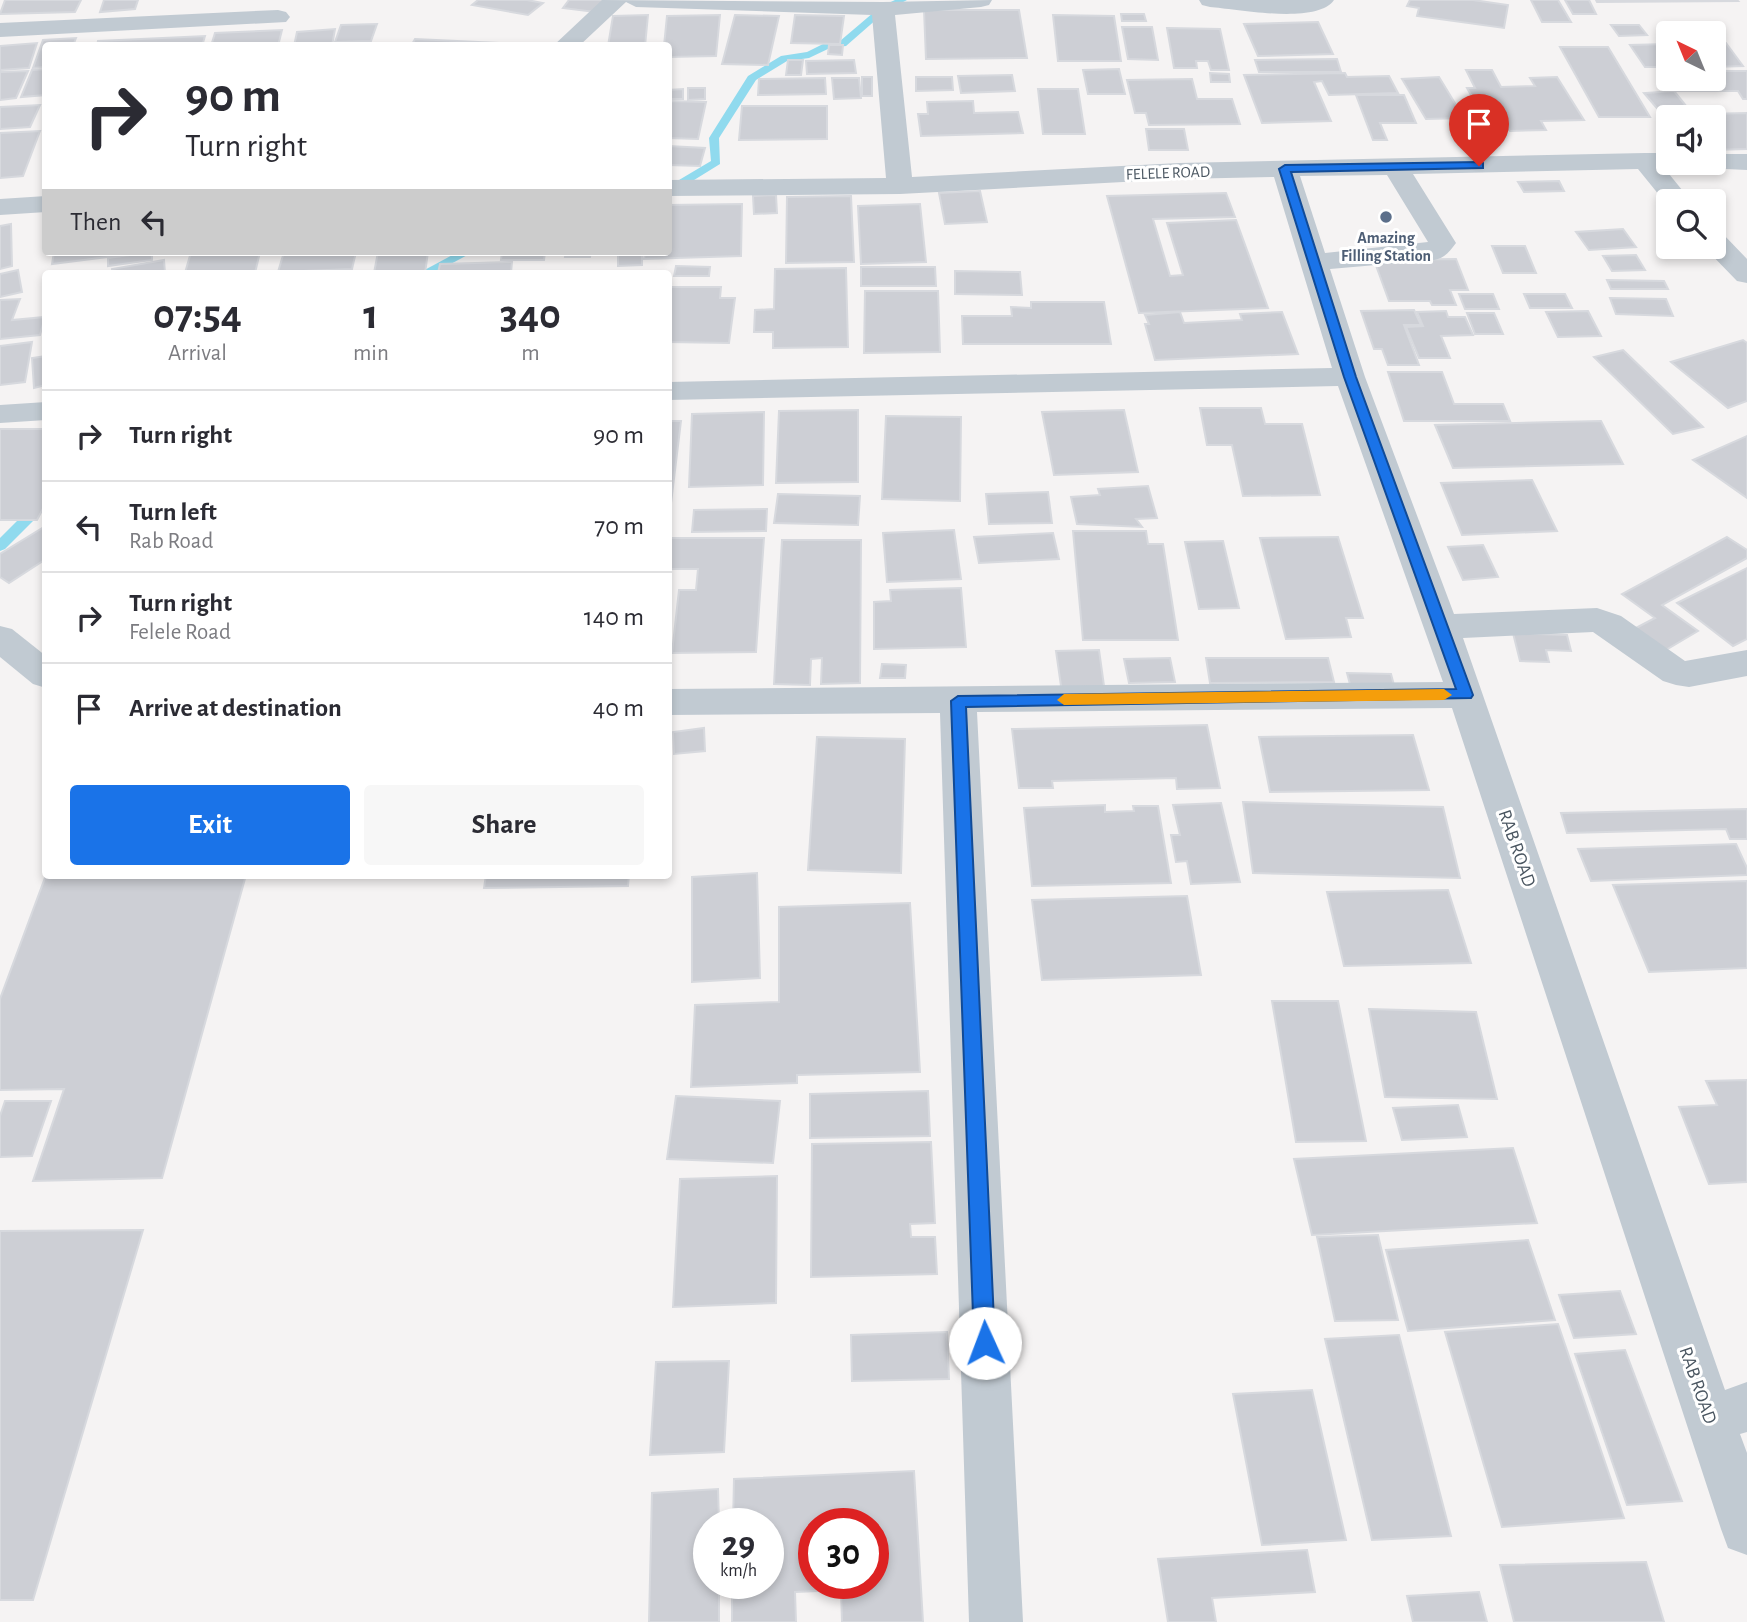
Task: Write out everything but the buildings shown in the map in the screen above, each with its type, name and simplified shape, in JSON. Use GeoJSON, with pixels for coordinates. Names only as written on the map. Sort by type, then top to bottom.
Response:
{"type":"FeatureCollection","features":[{"type":"Feature","properties":{"kind":"street"},"geometry":{"type":"LineString","coordinates":[[569,42],[616,0]]}},
{"type":"Feature","properties":{"kind":"street"},"geometry":{"type":"LineString","coordinates":[[636,0],[883,9],[981,0]]}},
{"type":"Feature","properties":{"kind":"street"},"geometry":{"type":"LineString","coordinates":[[1210,0],[1288,6],[1310,6],[1323,0]]}},
{"type":"Feature","properties":{"kind":"street"},"geometry":{"type":"LineString","coordinates":[[883,9],[900,186]]}},
{"type":"Feature","properties":{"kind":"street"},"geometry":{"type":"LineString","coordinates":[[0,30],[278,18]]}},
{"type":"Feature","properties":{"kind":"street","name":"FELELE ROAD"},"geometry":{"type":"LineString","coordinates":[[672,188],[900,186],[1285,169],[1656,161]]}},
{"type":"Feature","properties":{"kind":"street"},"geometry":{"type":"LineString","coordinates":[[1726,162],[1747,162]]}},
{"type":"Feature","properties":{"kind":"street"},"geometry":{"type":"LineString","coordinates":[[1314,262],[1434,252],[1442,243],[1396,168]]}},
{"type":"Feature","properties":{"kind":"street","name":"RAB ROAD"},"geometry":{"type":"LineString","coordinates":[[1285,169],[1350,377],[1729,1414],[1747,1529]]}},
{"type":"Feature","properties":{"kind":"street"},"geometry":{"type":"LineString","coordinates":[[0,206],[42,204]]}},
{"type":"Feature","properties":{"kind":"street"},"geometry":{"type":"LineString","coordinates":[[1726,253],[1747,275]]}},
{"type":"Feature","properties":{"kind":"street"},"geometry":{"type":"LineString","coordinates":[[672,391],[1350,377]]}},
{"type":"Feature","properties":{"kind":"street"},"geometry":{"type":"LineString","coordinates":[[0,414],[42,411]]}},
{"type":"Feature","properties":{"kind":"street"},"geometry":{"type":"LineString","coordinates":[[1441,627],[1597,620],[1609,625],[1676,672],[1689,674],[1747,663]]}},
{"type":"Feature","properties":{"kind":"street"},"geometry":{"type":"LineString","coordinates":[[0,638],[42,672]]}},
{"type":"Feature","properties":{"kind":"street"},"geometry":{"type":"LineString","coordinates":[[672,702],[1466,695]]}},
{"type":"Feature","properties":{"kind":"street"},"geometry":{"type":"LineString","coordinates":[[958,701],[996,1622]]}},
{"type":"Feature","properties":{"kind":"waterway"},"geometry":{"type":"LineString","coordinates":[[672,184],[682,183],[716,162],[714,138],[752,78],[784,58],[809,55],[828,45],[843,44],[883,9],[902,0]]}},
{"type":"Feature","properties":{"kind":"waterway"},"geometry":{"type":"LineString","coordinates":[[431,270],[459,256]]}},
{"type":"Feature","properties":{"kind":"waterway"},"geometry":{"type":"LineString","coordinates":[[0,546],[40,506]]}},
{"type":"Feature","properties":{"kind":"slow traffic"},"geometry":{"type":"LineString","coordinates":[[1064,700],[1444,695]]}},
{"type":"Feature","properties":{"kind":"place","name":"Amazing Filling Station"},"geometry":{"type":"Point","coordinates":[1386,217]}},
{"type":"Feature","properties":{"kind":"route"},"geometry":{"type":"LineString","coordinates":[[985,1343],[958,701],[1466,695],[1350,377],[1285,169],[1479,166]]}}]}
